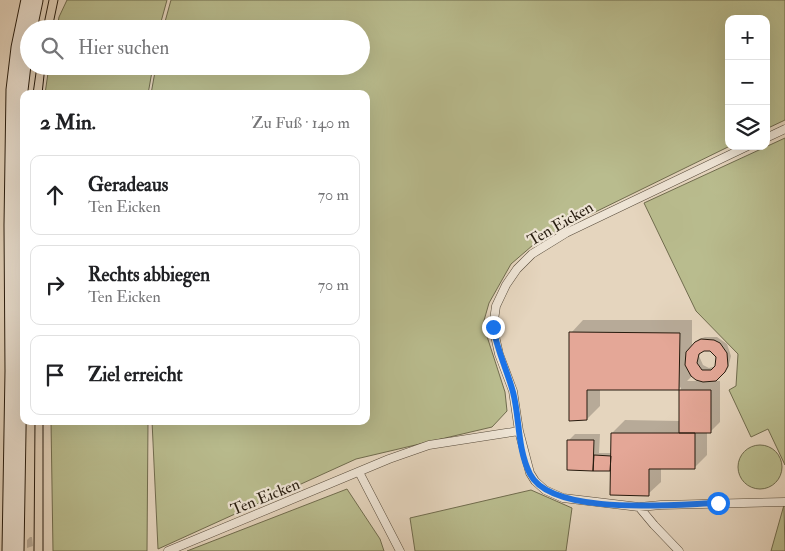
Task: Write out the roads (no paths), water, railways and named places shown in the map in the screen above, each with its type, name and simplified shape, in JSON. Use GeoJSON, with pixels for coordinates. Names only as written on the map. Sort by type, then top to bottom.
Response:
{"type":"FeatureCollection","features":[{"type":"Feature","properties":{"kind":"main road"},"geometry":{"type":"LineString","coordinates":[[28,20],[32,0]]}},
{"type":"Feature","properties":{"kind":"main road"},"geometry":{"type":"LineString","coordinates":[[13,551],[16,371],[15,224],[17,90],[20,65]]}},
{"type":"Feature","properties":{"kind":"lane"},"geometry":{"type":"LineString","coordinates":[[770,136],[785,128]]}},
{"type":"Feature","properties":{"kind":"lane","name":"Ten Eicken"},"geometry":{"type":"LineString","coordinates":[[740,150],[566,232],[532,254],[517,269],[506,285],[496,306],[493,327],[499,354],[513,391],[518,431],[530,474],[545,490],[563,498],[617,506],[639,507],[671,504],[785,502]]}},
{"type":"Feature","properties":{"kind":"lane","name":"Ten Eicken"},"geometry":{"type":"LineString","coordinates":[[168,551],[389,459],[429,445],[518,431]]}},
{"type":"Feature","properties":{"kind":"lane"},"geometry":{"type":"LineString","coordinates":[[359,472],[400,551]]}},
{"type":"Feature","properties":{"kind":"lane"},"geometry":{"type":"LineString","coordinates":[[639,507],[679,551]]}},
{"type":"Feature","properties":{"kind":"tram line"},"geometry":{"type":"LineString","coordinates":[[45,20],[49,0]]}},
{"type":"Feature","properties":{"kind":"tram line"},"geometry":{"type":"LineString","coordinates":[[54,20],[58,0]]}},
{"type":"Feature","properties":{"kind":"tram line"},"geometry":{"type":"LineString","coordinates":[[34,90],[36,75]]}},
{"type":"Feature","properties":{"kind":"tram line"},"geometry":{"type":"LineString","coordinates":[[42,90],[44,75]]}},
{"type":"Feature","properties":{"kind":"tram line"},"geometry":{"type":"LineString","coordinates":[[34,551],[35,425]]}},
{"type":"Feature","properties":{"kind":"tram line"},"geometry":{"type":"LineString","coordinates":[[43,425],[43,551]]}}]}
